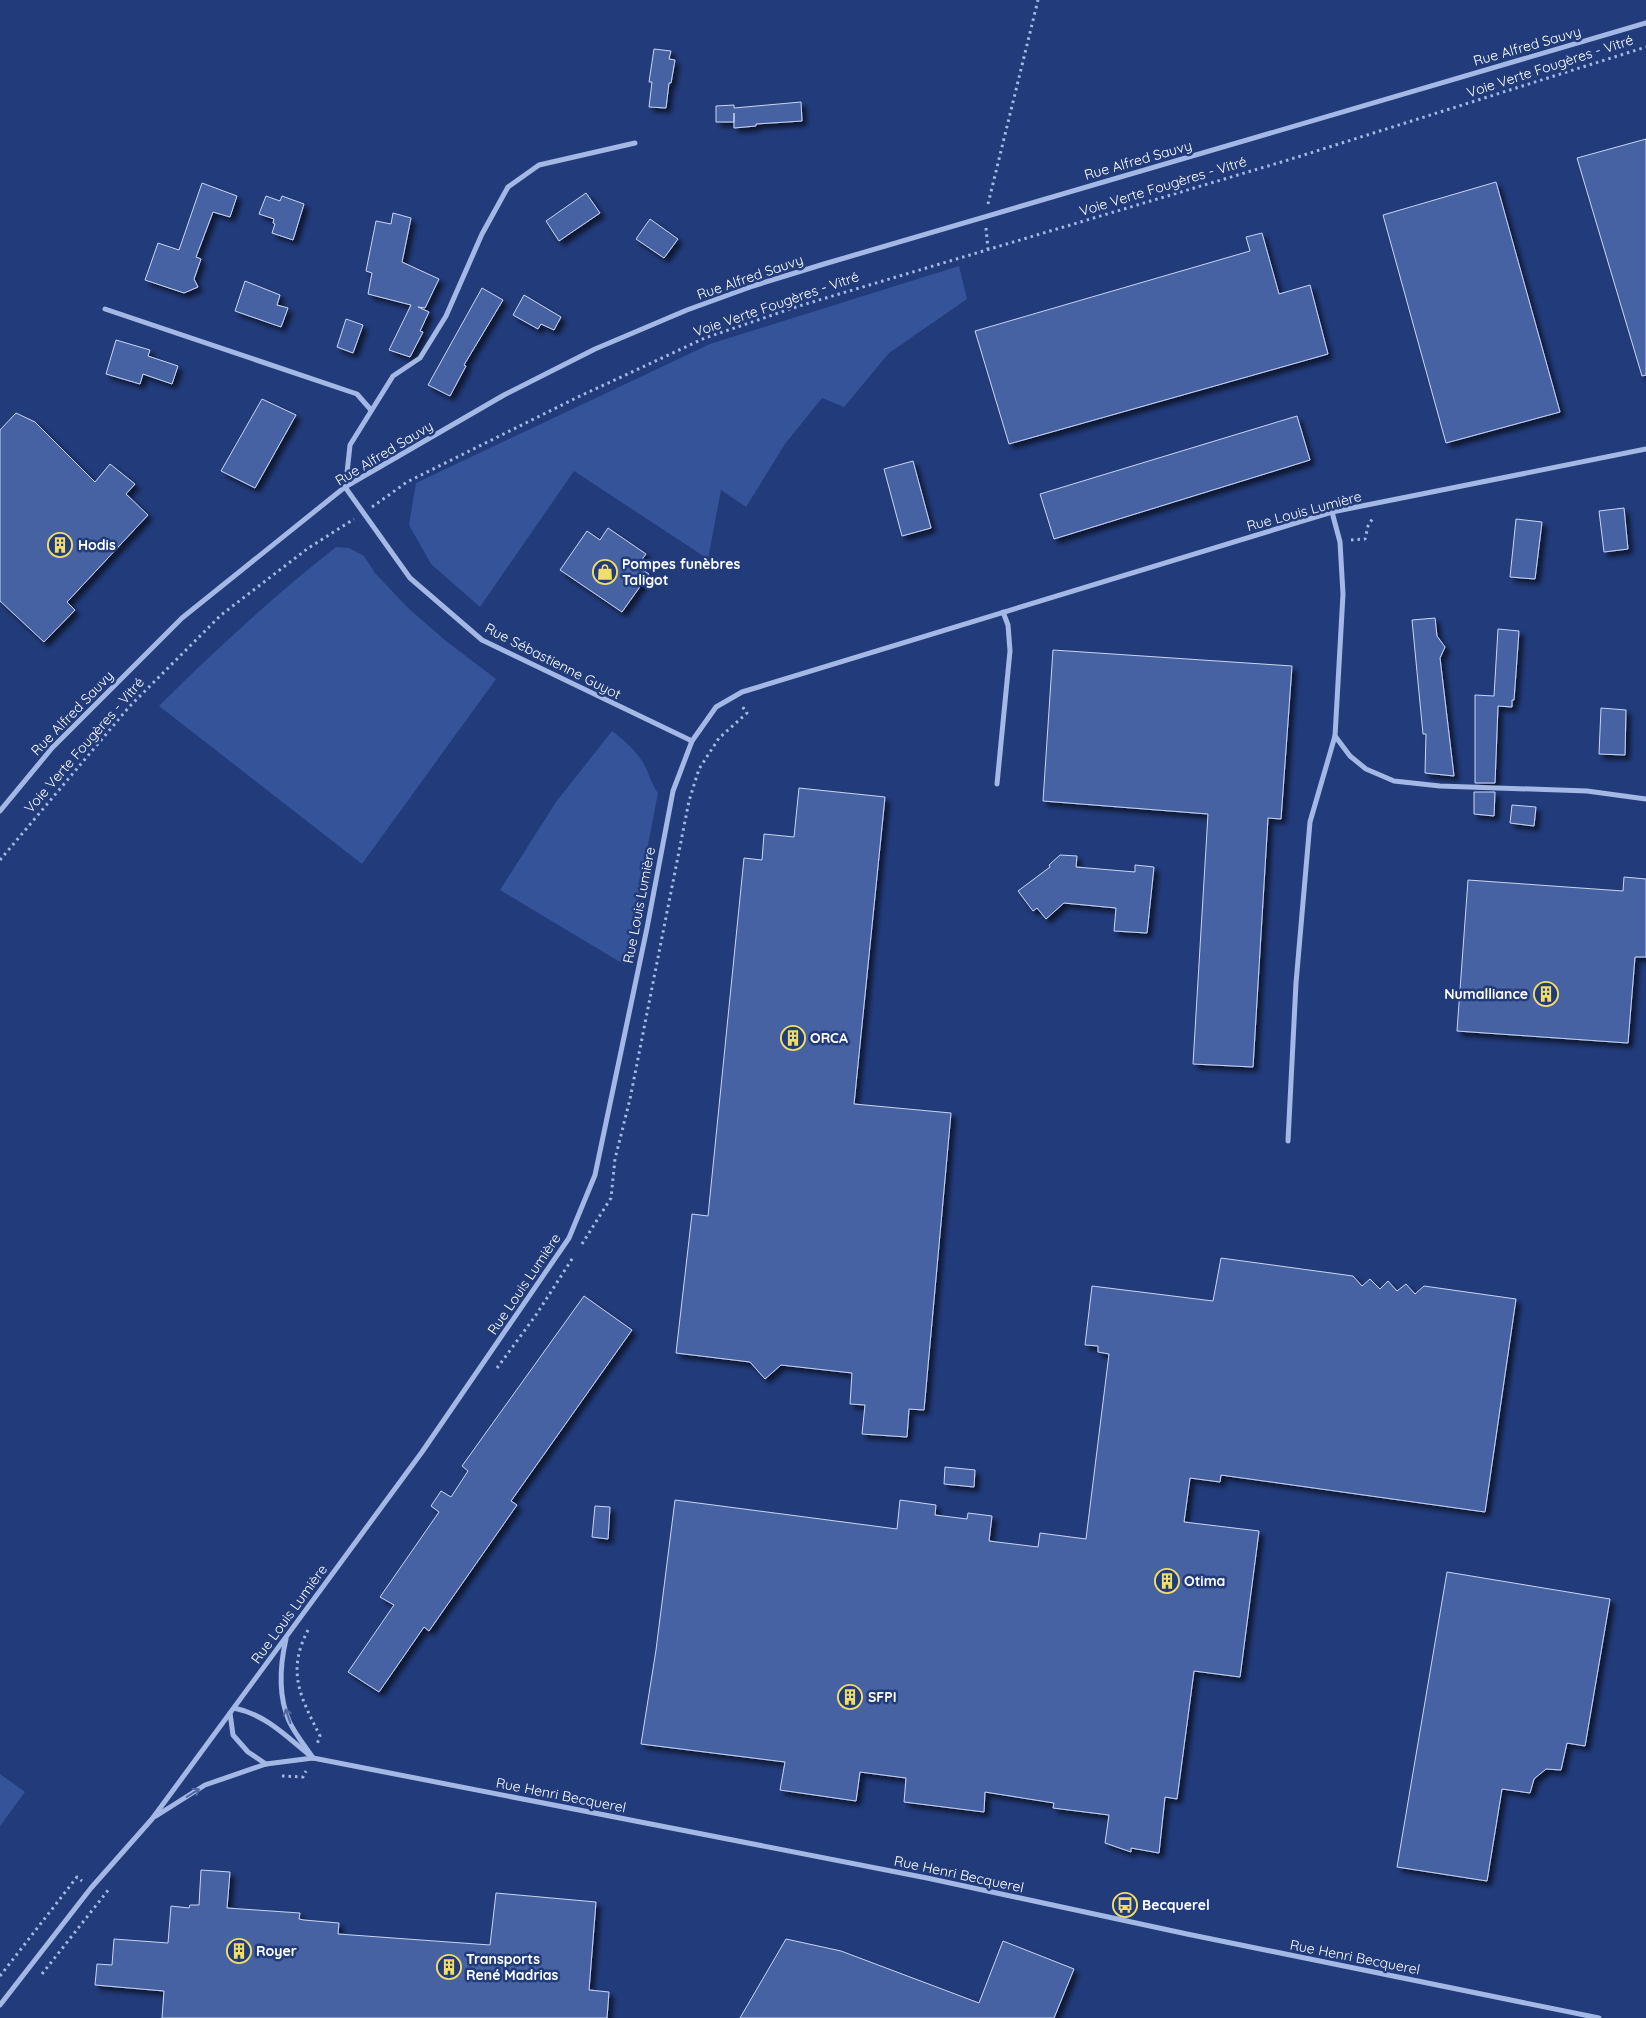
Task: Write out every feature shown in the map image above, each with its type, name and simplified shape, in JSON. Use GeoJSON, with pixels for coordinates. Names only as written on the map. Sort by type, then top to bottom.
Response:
{"type":"FeatureCollection","features":[{"type":"Feature","properties":{"kind":"street","name":"Rue Alfred Sauvy"},"geometry":{"type":"LineString","coordinates":[[0,811],[52,748],[182,618],[345,487],[504,395],[595,349],[753,286],[1646,22]]}},
{"type":"Feature","properties":{"kind":"street"},"geometry":{"type":"LineString","coordinates":[[352,483],[347,473],[350,445],[393,376],[420,358],[446,316],[482,234],[508,187],[539,165],[635,143]]}},
{"type":"Feature","properties":{"kind":"street"},"geometry":{"type":"LineString","coordinates":[[105,310],[357,394],[371,410]]}},
{"type":"Feature","properties":{"kind":"street","name":"Rue Louis Lumière"},"geometry":{"type":"LineString","coordinates":[[0,2005],[91,1888],[152,1819],[422,1452],[569,1238],[595,1175],[647,928],[673,791],[692,741],[716,707],[742,692],[1332,512],[1646,449]]}},
{"type":"Feature","properties":{"kind":"street","name":"Rue Sébastienne Guyot"},"geometry":{"type":"LineString","coordinates":[[345,487],[410,578],[482,640],[692,741]]}},
{"type":"Feature","properties":{"kind":"street"},"geometry":{"type":"LineString","coordinates":[[1288,1141],[1296,983],[1310,822],[1336,736],[1343,594],[1340,542],[1332,512]]}},
{"type":"Feature","properties":{"kind":"street"},"geometry":{"type":"LineString","coordinates":[[996,784],[1010,651],[1008,625],[1003,612]]}},
{"type":"Feature","properties":{"kind":"street"},"geometry":{"type":"LineString","coordinates":[[1336,736],[1350,756],[1366,769],[1394,781],[1440,786],[1587,791],[1646,800]]}},
{"type":"Feature","properties":{"kind":"street"},"geometry":{"type":"LineString","coordinates":[[286,1636],[281,1668],[282,1698],[289,1721],[313,1758]]}},
{"type":"Feature","properties":{"kind":"street","name":"Rue Henri Becquerel"},"geometry":{"type":"LineString","coordinates":[[234,1708],[254,1713],[313,1758]]}},
{"type":"Feature","properties":{"kind":"street"},"geometry":{"type":"LineString","coordinates":[[230,1713],[233,1735],[248,1752],[266,1764]]}},
{"type":"Feature","properties":{"kind":"street","name":"Rue Henri Becquerel"},"geometry":{"type":"LineString","coordinates":[[152,1819],[205,1785],[266,1764],[313,1758],[927,1878],[1186,1934],[1599,2018]]}},
{"type":"Feature","properties":{"kind":"path"},"geometry":{"type":"LineString","coordinates":[[988,249],[985,217],[992,182],[1038,0]]}},
{"type":"Feature","properties":{"kind":"path","name":"Voie Verte Fougères - Vitré"},"geometry":{"type":"LineString","coordinates":[[0,860],[129,707],[221,616],[306,549],[363,513],[407,482],[705,338],[799,306],[1288,160],[1646,47]]}},
{"type":"Feature","properties":{"kind":"path"},"geometry":{"type":"LineString","coordinates":[[1340,542],[1365,539],[1368,526],[1375,516]]}},
{"type":"Feature","properties":{"kind":"path"},"geometry":{"type":"LineString","coordinates":[[492,1375],[536,1315],[611,1198],[615,1159],[630,1099],[689,801],[699,769],[719,738],[747,713],[736,695]]}},
{"type":"Feature","properties":{"kind":"path"},"geometry":{"type":"LineString","coordinates":[[276,1776],[303,1777],[313,1758],[320,1736],[303,1702],[296,1672],[298,1654],[312,1624]]}},
{"type":"Feature","properties":{"kind":"path"},"geometry":{"type":"LineString","coordinates":[[0,1976],[77,1877]]}},
{"type":"Feature","properties":{"kind":"path"},"geometry":{"type":"LineString","coordinates":[[37,1980],[113,1883]]}},
{"type":"Feature","properties":{"kind":"shaded area"},"geometry":{"type":"Polygon","coordinates":[[[959,266],[967,299],[889,353],[844,407],[822,398],[785,444],[746,507],[721,490],[708,559],[574,471],[480,607],[431,564],[409,525],[416,483],[710,344],[959,266]]]}},
{"type":"Feature","properties":{"kind":"shaded area"},"geometry":{"type":"Polygon","coordinates":[[[336,547],[349,548],[364,556],[375,573],[408,608],[446,641],[496,679],[362,864],[159,706],[245,624],[336,547]]]}},
{"type":"Feature","properties":{"kind":"shaded area"},"geometry":{"type":"Polygon","coordinates":[[[612,731],[639,757],[658,793],[625,965],[500,890],[556,802],[612,731]]]}},
{"type":"Feature","properties":{"kind":"shaded area"},"geometry":{"type":"Polygon","coordinates":[[[0,1774],[25,1792],[0,1826],[0,1774]]]}},
{"type":"Feature","properties":{"kind":"building"},"geometry":{"type":"Polygon","coordinates":[[[654,49],[671,51],[669,59],[675,60],[671,83],[669,83],[666,108],[649,107],[652,82],[649,82],[654,49]]]}},
{"type":"Feature","properties":{"kind":"building"},"geometry":{"type":"Polygon","coordinates":[[[801,102],[802,121],[756,124],[756,126],[734,128],[734,122],[716,122],[716,106],[734,105],[734,108],[801,102]]]}},
{"type":"Feature","properties":{"kind":"building"},"geometry":{"type":"Polygon","coordinates":[[[1646,139],[1646,375],[1642,376],[1577,158],[1646,139]]]}},
{"type":"Feature","properties":{"kind":"building"},"geometry":{"type":"Polygon","coordinates":[[[1496,182],[1560,412],[1446,443],[1383,215],[1496,182]]]}},
{"type":"Feature","properties":{"kind":"building"},"geometry":{"type":"Polygon","coordinates":[[[202,183],[237,196],[230,217],[213,212],[196,257],[201,259],[194,279],[198,287],[184,293],[145,280],[158,243],[179,250],[202,183]]]}},
{"type":"Feature","properties":{"kind":"building"},"geometry":{"type":"Polygon","coordinates":[[[586,193],[600,213],[559,241],[546,221],[586,193]]]}},
{"type":"Feature","properties":{"kind":"building"},"geometry":{"type":"Polygon","coordinates":[[[266,196],[280,201],[282,196],[304,204],[293,240],[272,233],[275,224],[273,223],[274,219],[259,214],[266,196]]]}},
{"type":"Feature","properties":{"kind":"building"},"geometry":{"type":"Polygon","coordinates":[[[393,213],[411,218],[402,262],[439,279],[425,308],[418,307],[429,312],[420,331],[423,332],[410,357],[389,350],[411,305],[368,294],[372,273],[366,271],[376,221],[391,224],[393,213]]]}},
{"type":"Feature","properties":{"kind":"building"},"geometry":{"type":"Polygon","coordinates":[[[650,219],[678,239],[664,258],[636,239],[650,219]]]}},
{"type":"Feature","properties":{"kind":"building"},"geometry":{"type":"Polygon","coordinates":[[[1262,233],[1279,294],[1310,285],[1328,354],[1009,444],[975,331],[1250,251],[1246,237],[1262,233]]]}},
{"type":"Feature","properties":{"kind":"building"},"geometry":{"type":"Polygon","coordinates":[[[245,281],[280,295],[277,305],[288,308],[281,327],[235,311],[245,281]]]}},
{"type":"Feature","properties":{"kind":"building"},"geometry":{"type":"Polygon","coordinates":[[[482,288],[503,300],[464,365],[466,366],[450,396],[428,385],[482,288]]]}},
{"type":"Feature","properties":{"kind":"building"},"geometry":{"type":"Polygon","coordinates":[[[524,295],[561,317],[554,330],[541,324],[538,329],[513,315],[524,295]]]}},
{"type":"Feature","properties":{"kind":"building"},"geometry":{"type":"Polygon","coordinates":[[[346,319],[363,325],[353,353],[337,347],[346,319]]]}},
{"type":"Feature","properties":{"kind":"building"},"geometry":{"type":"Polygon","coordinates":[[[116,340],[150,350],[148,356],[178,366],[172,384],[143,374],[140,384],[106,374],[116,340]]]}},
{"type":"Feature","properties":{"kind":"building"},"geometry":{"type":"Polygon","coordinates":[[[262,399],[296,415],[255,488],[221,471],[262,399]]]}},
{"type":"Feature","properties":{"kind":"building","name":"Hodis"},"geometry":{"type":"Polygon","coordinates":[[[16,413],[35,422],[95,482],[110,464],[135,484],[126,494],[148,515],[67,602],[75,610],[44,642],[0,601],[0,430],[16,413]]]}},
{"type":"Feature","properties":{"kind":"building"},"geometry":{"type":"Polygon","coordinates":[[[1297,416],[1310,460],[1054,539],[1040,494],[1297,416]]]}},
{"type":"Feature","properties":{"kind":"building"},"geometry":{"type":"Polygon","coordinates":[[[913,461],[931,528],[902,536],[884,469],[913,461]]]}},
{"type":"Feature","properties":{"kind":"building"},"geometry":{"type":"Polygon","coordinates":[[[1624,508],[1628,549],[1604,552],[1599,511],[1624,508]]]}},
{"type":"Feature","properties":{"kind":"building"},"geometry":{"type":"Polygon","coordinates":[[[1516,519],[1542,522],[1535,579],[1510,577],[1516,519]]]}},
{"type":"Feature","properties":{"kind":"building","name":"Pompes funèbres Taligot"},"geometry":{"type":"Polygon","coordinates":[[[608,528],[646,554],[637,566],[649,574],[622,612],[560,570],[587,531],[600,540],[608,528]]]}},
{"type":"Feature","properties":{"kind":"building"},"geometry":{"type":"Polygon","coordinates":[[[1435,618],[1437,636],[1445,647],[1440,658],[1454,776],[1425,773],[1426,734],[1423,734],[1412,620],[1435,618]]]}},
{"type":"Feature","properties":{"kind":"building"},"geometry":{"type":"Polygon","coordinates":[[[1498,629],[1519,631],[1514,700],[1512,700],[1512,707],[1498,706],[1495,783],[1475,783],[1475,695],[1494,696],[1498,629]]]}},
{"type":"Feature","properties":{"kind":"building"},"geometry":{"type":"Polygon","coordinates":[[[1053,650],[1292,666],[1281,819],[1268,818],[1253,1067],[1193,1064],[1208,814],[1043,801],[1053,650]]]}},
{"type":"Feature","properties":{"kind":"building"},"geometry":{"type":"Polygon","coordinates":[[[1601,708],[1626,710],[1625,755],[1599,754],[1601,708]]]}},
{"type":"Feature","properties":{"kind":"building","name":"ORCA"},"geometry":{"type":"Polygon","coordinates":[[[799,788],[885,797],[854,1104],[951,1113],[924,1410],[909,1409],[907,1437],[862,1434],[865,1405],[850,1404],[852,1373],[781,1365],[765,1379],[750,1362],[676,1353],[692,1214],[708,1216],[744,858],[762,860],[764,834],[794,837],[799,788]]]}},
{"type":"Feature","properties":{"kind":"building"},"geometry":{"type":"Polygon","coordinates":[[[1474,792],[1495,792],[1494,816],[1474,814],[1474,792]]]}},
{"type":"Feature","properties":{"kind":"building"},"geometry":{"type":"Polygon","coordinates":[[[1512,805],[1536,807],[1534,826],[1510,823],[1512,805]]]}},
{"type":"Feature","properties":{"kind":"building"},"geometry":{"type":"Polygon","coordinates":[[[1060,855],[1077,856],[1076,867],[1135,872],[1135,865],[1154,867],[1147,933],[1114,931],[1116,908],[1064,903],[1046,919],[1037,908],[1033,911],[1018,891],[1050,867],[1049,865],[1060,855]]]}},
{"type":"Feature","properties":{"kind":"building","name":"Numalliance"},"geometry":{"type":"Polygon","coordinates":[[[1624,877],[1646,879],[1646,957],[1635,957],[1628,1043],[1457,1031],[1468,880],[1623,891],[1624,877]]]}},
{"type":"Feature","properties":{"kind":"building"},"geometry":{"type":"Polygon","coordinates":[[[1221,1258],[1353,1276],[1362,1286],[1370,1279],[1380,1289],[1388,1281],[1397,1291],[1406,1284],[1415,1294],[1424,1286],[1516,1299],[1485,1512],[1221,1475],[1220,1482],[1190,1478],[1184,1522],[1259,1531],[1240,1677],[1194,1671],[1177,1799],[1165,1797],[1159,1853],[1131,1848],[1131,1852],[1105,1843],[1109,1815],[1053,1808],[1054,1803],[985,1792],[984,1812],[904,1802],[906,1778],[860,1772],[856,1801],[780,1790],[785,1762],[641,1744],[656,1650],[675,1500],[897,1529],[900,1500],[936,1505],[935,1515],[967,1519],[968,1513],[992,1516],[989,1541],[1038,1547],[1040,1533],[1086,1539],[1109,1354],[1098,1352],[1098,1346],[1085,1345],[1092,1286],[1213,1301],[1221,1258]]]}},
{"type":"Feature","properties":{"kind":"building"},"geometry":{"type":"Polygon","coordinates":[[[584,1296],[632,1330],[511,1501],[517,1505],[429,1631],[424,1627],[379,1692],[348,1672],[394,1605],[380,1597],[439,1512],[431,1506],[441,1491],[451,1497],[468,1471],[462,1466],[584,1296]]]}},
{"type":"Feature","properties":{"kind":"building"},"geometry":{"type":"Polygon","coordinates":[[[945,1467],[975,1470],[974,1487],[944,1484],[945,1467]]]}},
{"type":"Feature","properties":{"kind":"building"},"geometry":{"type":"Polygon","coordinates":[[[595,1506],[610,1507],[608,1539],[592,1537],[595,1506]]]}},
{"type":"Feature","properties":{"kind":"building"},"geometry":{"type":"Polygon","coordinates":[[[1447,1572],[1610,1599],[1585,1746],[1567,1743],[1561,1770],[1546,1769],[1534,1779],[1530,1793],[1502,1789],[1487,1881],[1397,1867],[1447,1572]]]}},
{"type":"Feature","properties":{"kind":"building"},"geometry":{"type":"Polygon","coordinates":[[[201,1870],[230,1872],[227,1908],[300,1913],[299,1919],[339,1923],[338,1934],[490,1945],[496,1893],[596,1902],[589,1990],[609,1992],[607,2018],[162,2018],[164,1991],[95,1985],[97,1964],[112,1965],[114,1939],[168,1943],[171,1906],[189,1908],[190,1905],[199,1905],[201,1870]]]}},
{"type":"Feature","properties":{"kind":"building"},"geometry":{"type":"Polygon","coordinates":[[[786,1939],[841,1951],[979,2003],[1003,1941],[1074,1969],[1054,2018],[740,2018],[786,1939]]]}},
{"type":"Feature","properties":{"kind":"place","name":"Hodis"},"geometry":{"type":"Point","coordinates":[60,545]}},
{"type":"Feature","properties":{"kind":"place","name":"Pompes funèbres Taligot"},"geometry":{"type":"Point","coordinates":[605,572]}},
{"type":"Feature","properties":{"kind":"place","name":"Numalliance"},"geometry":{"type":"Point","coordinates":[1546,994]}},
{"type":"Feature","properties":{"kind":"place","name":"ORCA"},"geometry":{"type":"Point","coordinates":[793,1038]}},
{"type":"Feature","properties":{"kind":"place","name":"Otima"},"geometry":{"type":"Point","coordinates":[1167,1581]}},
{"type":"Feature","properties":{"kind":"place","name":"SFPI"},"geometry":{"type":"Point","coordinates":[850,1697]}},
{"type":"Feature","properties":{"kind":"place","name":"Becquerel"},"geometry":{"type":"Point","coordinates":[1125,1905]}},
{"type":"Feature","properties":{"kind":"place","name":"Royer"},"geometry":{"type":"Point","coordinates":[239,1951]}},
{"type":"Feature","properties":{"kind":"place","name":"Transports René Madrias"},"geometry":{"type":"Point","coordinates":[449,1967]}}]}
